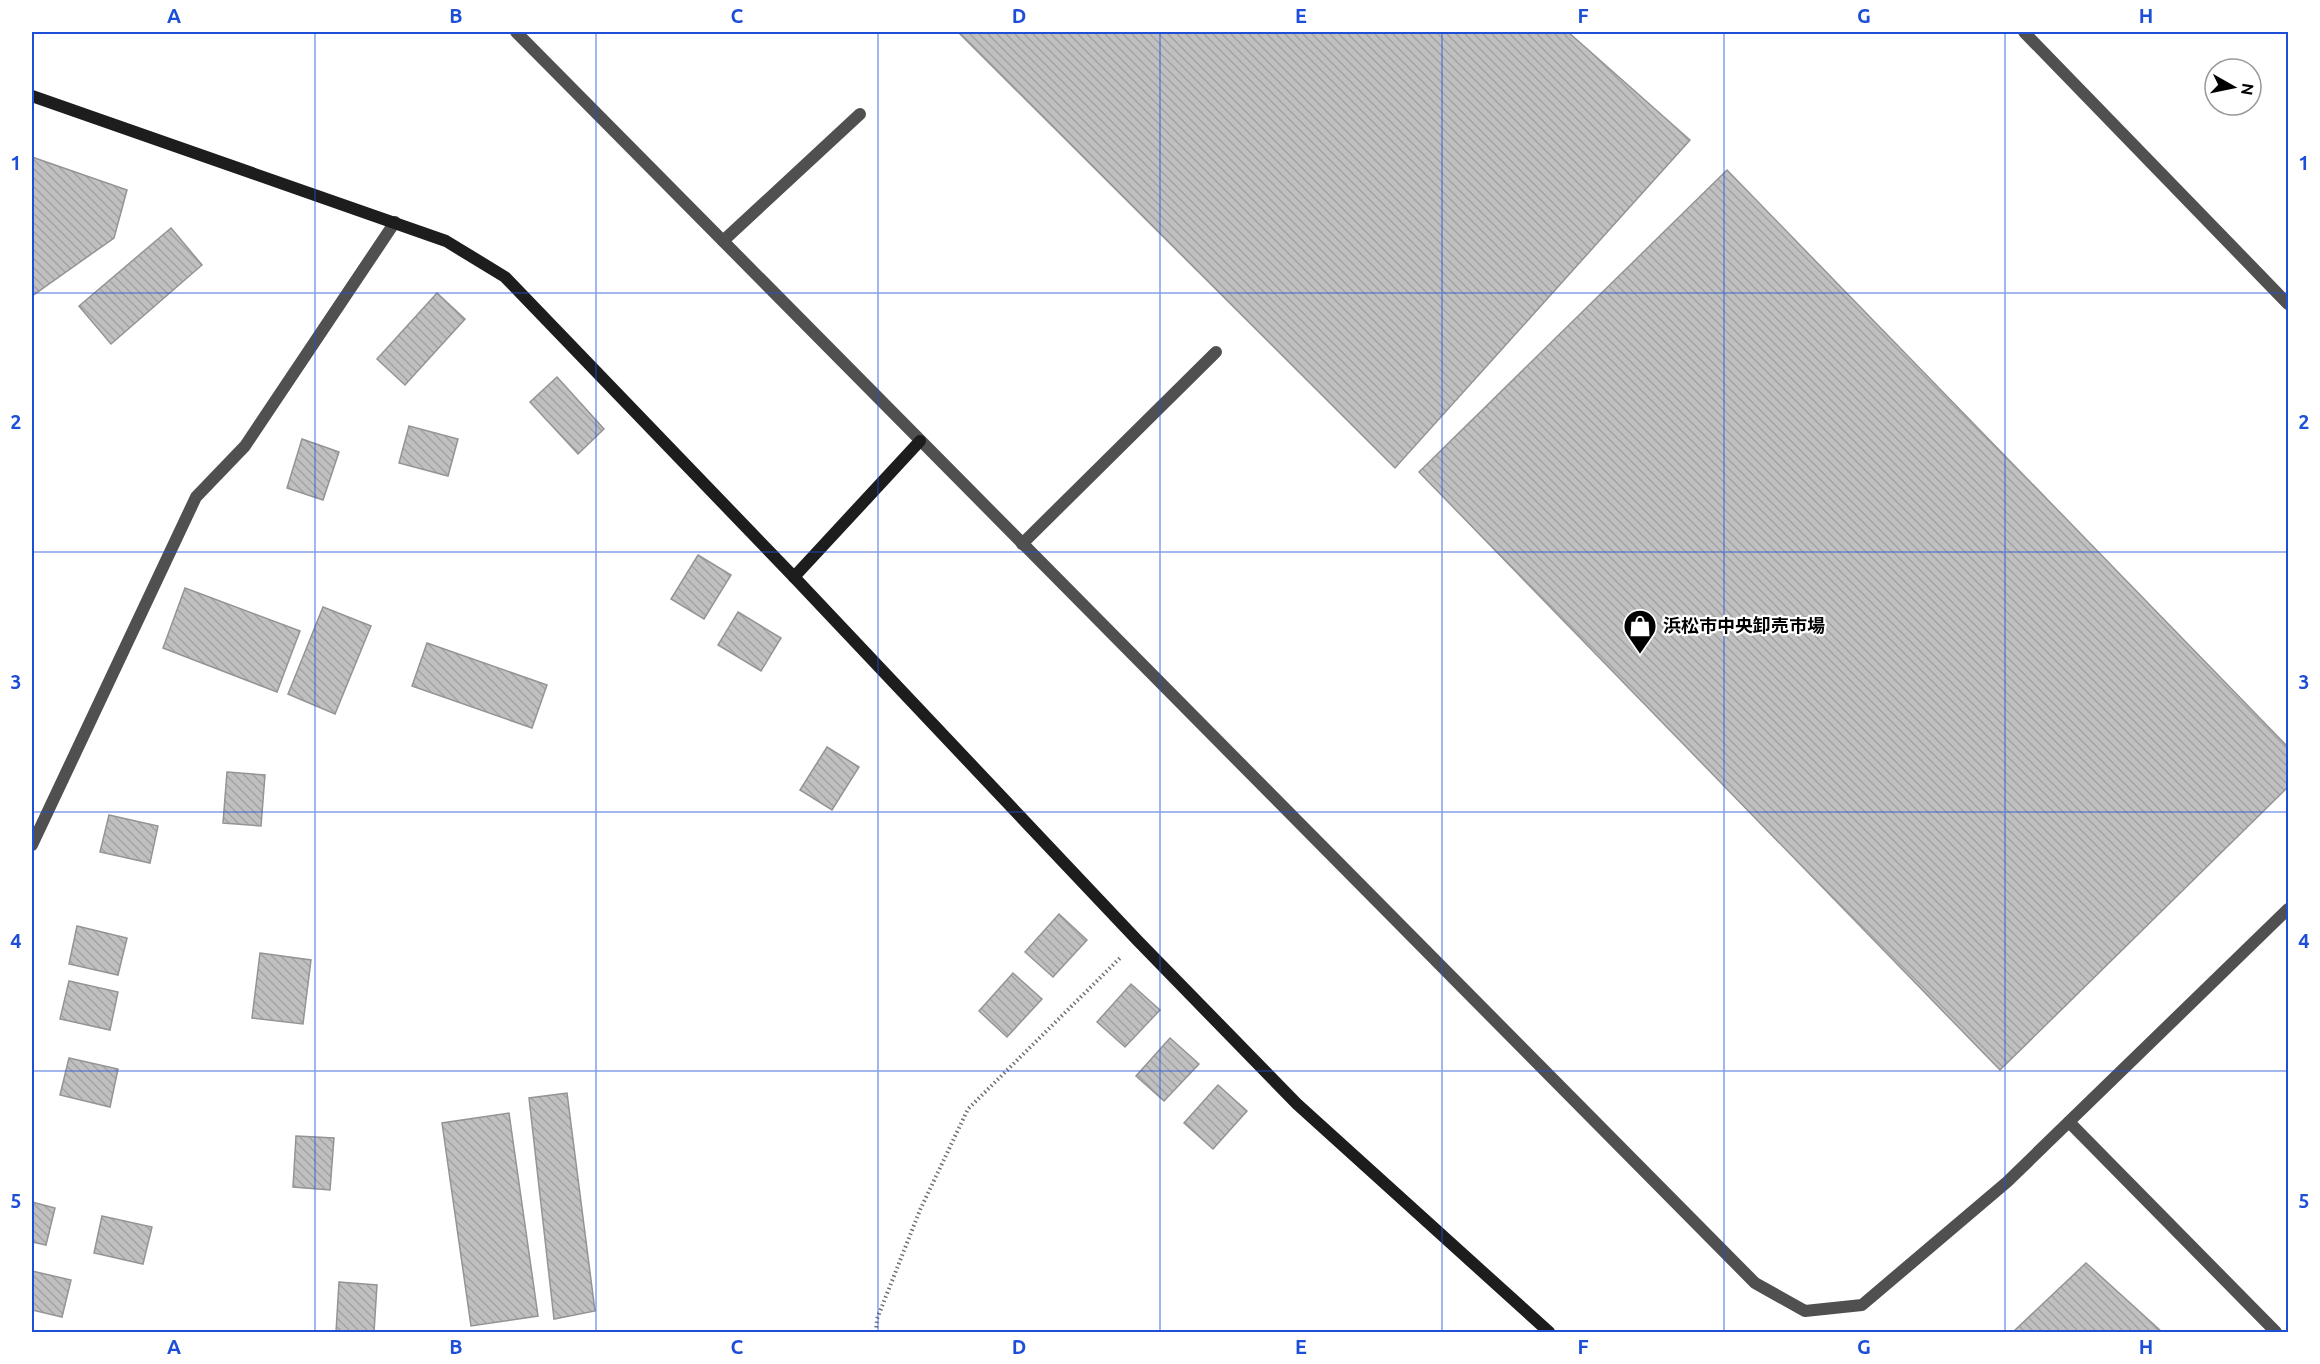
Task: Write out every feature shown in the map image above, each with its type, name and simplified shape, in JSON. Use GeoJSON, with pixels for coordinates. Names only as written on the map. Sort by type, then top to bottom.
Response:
{"type":"FeatureCollection","features":[{"type":"Feature","properties":{"kind":"street"},"geometry":{"type":"LineString","coordinates":[[516,32],[1755,1283],[1805,1311],[1862,1305],[2007,1182],[2289,909]]}},
{"type":"Feature","properties":{"kind":"street"},"geometry":{"type":"LineString","coordinates":[[2025,32],[2289,304]]}},
{"type":"Feature","properties":{"kind":"street"},"geometry":{"type":"LineString","coordinates":[[32,96],[446,241],[505,277],[794,577],[1138,941],[1297,1104],[1549,1332]]}},
{"type":"Feature","properties":{"kind":"street"},"geometry":{"type":"LineString","coordinates":[[723,242],[860,114]]}},
{"type":"Feature","properties":{"kind":"street"},"geometry":{"type":"LineString","coordinates":[[32,845],[196,497],[244,446],[395,222]]}},
{"type":"Feature","properties":{"kind":"street"},"geometry":{"type":"LineString","coordinates":[[1022,544],[1216,352]]}},
{"type":"Feature","properties":{"kind":"street"},"geometry":{"type":"LineString","coordinates":[[794,577],[920,441]]}},
{"type":"Feature","properties":{"kind":"street"},"geometry":{"type":"LineString","coordinates":[[2069,1122],[2276,1332]]}},
{"type":"Feature","properties":{"kind":"path"},"geometry":{"type":"LineString","coordinates":[[876,1332],[877,1319],[920,1210],[968,1109],[1138,941]]}},
{"type":"Feature","properties":{"kind":"building"},"geometry":{"type":"Polygon","coordinates":[[[958,32],[1568,32],[1690,140],[1395,468],[958,32]]]}},
{"type":"Feature","properties":{"kind":"building"},"geometry":{"type":"Polygon","coordinates":[[[32,157],[127,190],[114,238],[32,296],[32,157]]]}},
{"type":"Feature","properties":{"kind":"building"},"geometry":{"type":"Polygon","coordinates":[[[1727,170],[2288,747],[2288,787],[2000,1070],[1419,472],[1727,170]]]}},
{"type":"Feature","properties":{"kind":"building"},"geometry":{"type":"Polygon","coordinates":[[[171,228],[202,265],[111,344],[79,306],[171,228]]]}},
{"type":"Feature","properties":{"kind":"building"},"geometry":{"type":"Polygon","coordinates":[[[437,293],[465,319],[405,385],[377,359],[437,293]]]}},
{"type":"Feature","properties":{"kind":"building"},"geometry":{"type":"Polygon","coordinates":[[[557,377],[604,429],[578,454],[530,402],[557,377]]]}},
{"type":"Feature","properties":{"kind":"building"},"geometry":{"type":"Polygon","coordinates":[[[409,426],[458,439],[448,476],[399,463],[409,426]]]}},
{"type":"Feature","properties":{"kind":"building"},"geometry":{"type":"Polygon","coordinates":[[[302,439],[339,452],[323,500],[287,488],[302,439]]]}},
{"type":"Feature","properties":{"kind":"building"},"geometry":{"type":"Polygon","coordinates":[[[698,555],[731,575],[704,619],[671,599],[698,555]]]}},
{"type":"Feature","properties":{"kind":"building"},"geometry":{"type":"Polygon","coordinates":[[[185,588],[300,631],[277,692],[163,648],[185,588]]]}},
{"type":"Feature","properties":{"kind":"building"},"geometry":{"type":"Polygon","coordinates":[[[323,607],[371,626],[335,714],[288,694],[323,607]]]}},
{"type":"Feature","properties":{"kind":"building"},"geometry":{"type":"Polygon","coordinates":[[[738,612],[781,638],[761,671],[718,645],[738,612]]]}},
{"type":"Feature","properties":{"kind":"building"},"geometry":{"type":"Polygon","coordinates":[[[427,643],[547,685],[532,728],[412,686],[427,643]]]}},
{"type":"Feature","properties":{"kind":"building"},"geometry":{"type":"Polygon","coordinates":[[[827,747],[859,767],[832,810],[800,790],[827,747]]]}},
{"type":"Feature","properties":{"kind":"building"},"geometry":{"type":"Polygon","coordinates":[[[227,772],[265,775],[261,826],[223,823],[227,772]]]}},
{"type":"Feature","properties":{"kind":"building"},"geometry":{"type":"Polygon","coordinates":[[[109,815],[158,826],[150,863],[100,852],[109,815]]]}},
{"type":"Feature","properties":{"kind":"building"},"geometry":{"type":"Polygon","coordinates":[[[1059,914],[1087,940],[1053,977],[1025,952],[1059,914]]]}},
{"type":"Feature","properties":{"kind":"building"},"geometry":{"type":"Polygon","coordinates":[[[77,926],[127,938],[118,975],[69,964],[77,926]]]}},
{"type":"Feature","properties":{"kind":"building"},"geometry":{"type":"Polygon","coordinates":[[[260,953],[311,960],[303,1024],[252,1018],[260,953]]]}},
{"type":"Feature","properties":{"kind":"building"},"geometry":{"type":"Polygon","coordinates":[[[1013,973],[1042,999],[1007,1037],[979,1011],[1013,973]]]}},
{"type":"Feature","properties":{"kind":"building"},"geometry":{"type":"Polygon","coordinates":[[[69,981],[118,992],[110,1030],[60,1019],[69,981]]]}},
{"type":"Feature","properties":{"kind":"building"},"geometry":{"type":"Polygon","coordinates":[[[1131,984],[1160,1010],[1125,1047],[1097,1022],[1131,984]]]}},
{"type":"Feature","properties":{"kind":"building"},"geometry":{"type":"Polygon","coordinates":[[[1170,1038],[1199,1064],[1164,1101],[1136,1076],[1170,1038]]]}},
{"type":"Feature","properties":{"kind":"building"},"geometry":{"type":"Polygon","coordinates":[[[69,1058],[118,1069],[110,1107],[60,1095],[69,1058]]]}},
{"type":"Feature","properties":{"kind":"building"},"geometry":{"type":"Polygon","coordinates":[[[1218,1085],[1247,1111],[1213,1149],[1184,1123],[1218,1085]]]}},
{"type":"Feature","properties":{"kind":"building"},"geometry":{"type":"Polygon","coordinates":[[[567,1093],[595,1311],[554,1319],[529,1098],[567,1093]]]}},
{"type":"Feature","properties":{"kind":"building"},"geometry":{"type":"Polygon","coordinates":[[[509,1113],[538,1316],[471,1326],[442,1123],[509,1113]]]}},
{"type":"Feature","properties":{"kind":"building"},"geometry":{"type":"Polygon","coordinates":[[[296,1136],[334,1138],[330,1190],[293,1187],[296,1136]]]}},
{"type":"Feature","properties":{"kind":"building"},"geometry":{"type":"Polygon","coordinates":[[[32,1202],[55,1208],[46,1245],[32,1242],[32,1202]]]}},
{"type":"Feature","properties":{"kind":"building"},"geometry":{"type":"Polygon","coordinates":[[[102,1216],[152,1227],[143,1264],[94,1253],[102,1216]]]}},
{"type":"Feature","properties":{"kind":"building"},"geometry":{"type":"Polygon","coordinates":[[[2086,1263],[2162,1332],[2013,1332],[2086,1263]]]}},
{"type":"Feature","properties":{"kind":"building"},"geometry":{"type":"Polygon","coordinates":[[[32,1271],[71,1280],[62,1317],[32,1310],[32,1271]]]}},
{"type":"Feature","properties":{"kind":"building"},"geometry":{"type":"Polygon","coordinates":[[[339,1282],[377,1285],[374,1332],[336,1332],[339,1282]]]}},
{"type":"Feature","properties":{"kind":"place","name":"浜松市中央卸売市場"},"geometry":{"type":"Point","coordinates":[1640,655]}}]}
